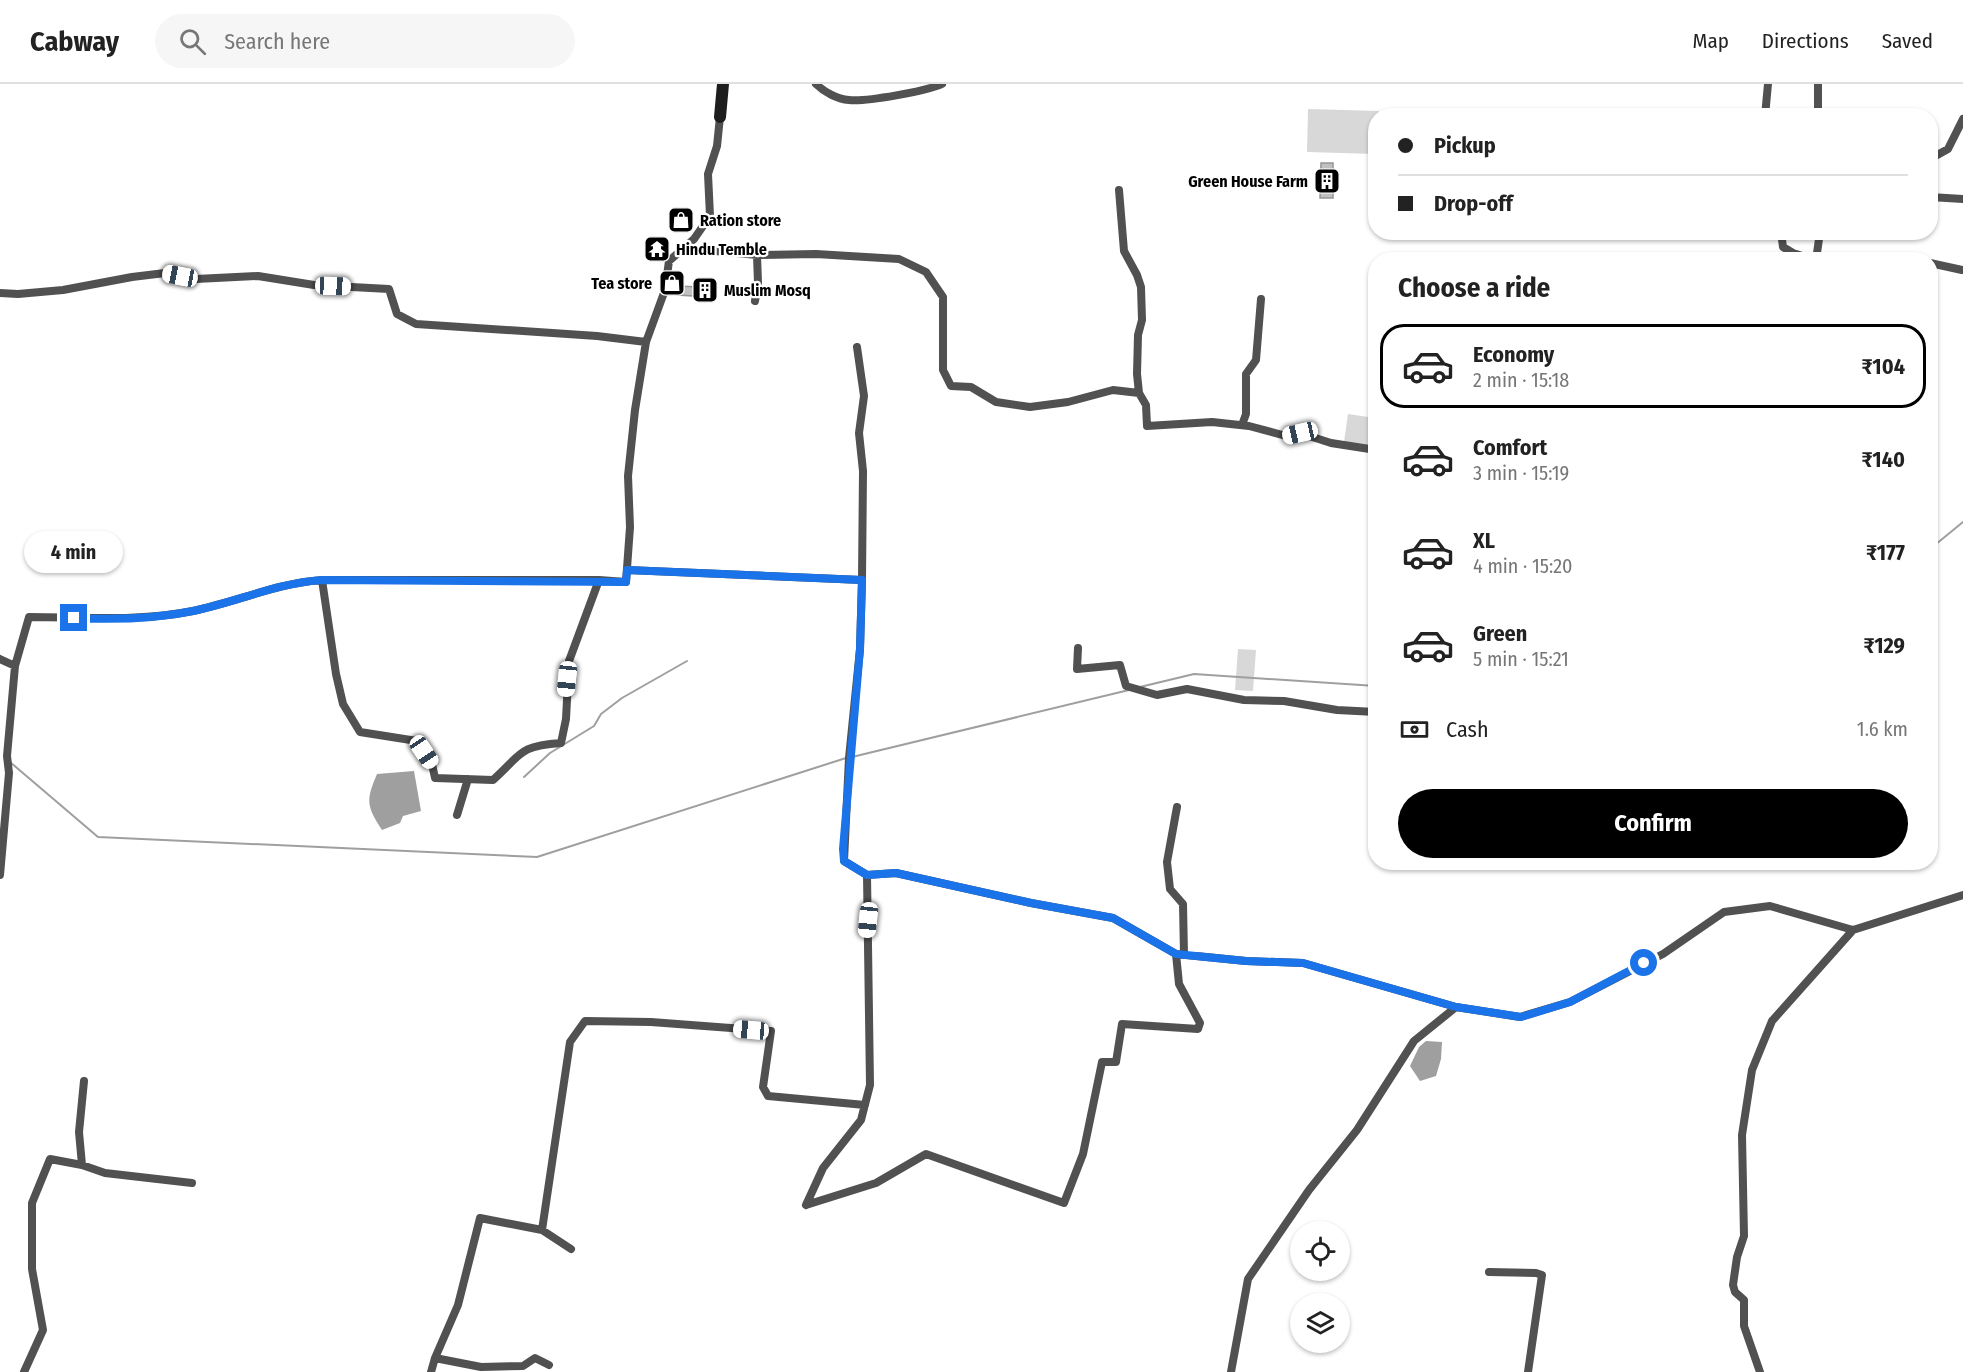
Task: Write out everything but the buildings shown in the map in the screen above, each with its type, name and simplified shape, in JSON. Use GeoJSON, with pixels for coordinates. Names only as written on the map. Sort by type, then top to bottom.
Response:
{"type":"FeatureCollection","features":[{"type":"Feature","properties":{"kind":"street"},"geometry":{"type":"LineString","coordinates":[[0,875],[15,666],[28,617],[91,619],[160,616],[194,610],[293,582],[322,580],[599,580],[626,582],[630,527],[628,476],[646,342],[665,290],[669,261],[694,239],[710,216],[708,174],[717,146],[723,84]]}},
{"type":"Feature","properties":{"kind":"street"},"geometry":{"type":"LineString","coordinates":[[816,84],[824,92],[849,100],[942,84]]}},
{"type":"Feature","properties":{"kind":"street"},"geometry":{"type":"LineString","coordinates":[[1766,108],[1768,84]]}},
{"type":"Feature","properties":{"kind":"street"},"geometry":{"type":"LineString","coordinates":[[1818,84],[1818,108]]}},
{"type":"Feature","properties":{"kind":"street"},"geometry":{"type":"LineString","coordinates":[[1938,155],[1948,149],[1963,119]]}},
{"type":"Feature","properties":{"kind":"street"},"geometry":{"type":"LineString","coordinates":[[1119,190],[1124,251],[1137,274],[1141,287],[1142,320],[1138,335],[1137,374],[1139,393],[1146,405],[1147,426],[1212,422],[1242,425],[1286,436],[1300,433],[1331,442],[1368,449]]}},
{"type":"Feature","properties":{"kind":"street"},"geometry":{"type":"LineString","coordinates":[[1938,197],[1963,199]]}},
{"type":"Feature","properties":{"kind":"street"},"geometry":{"type":"LineString","coordinates":[[1783,240],[1784,247],[1792,252]]}},
{"type":"Feature","properties":{"kind":"street"},"geometry":{"type":"LineString","coordinates":[[684,248],[757,255],[816,254],[899,259],[926,272],[943,297],[942,370],[951,386],[971,387],[996,402],[1030,406],[1068,402],[1113,390],[1139,393]]}},
{"type":"Feature","properties":{"kind":"street"},"geometry":{"type":"LineString","coordinates":[[755,301],[758,282],[757,255]]}},
{"type":"Feature","properties":{"kind":"street"},"geometry":{"type":"LineString","coordinates":[[1938,265],[1962,270]]}},
{"type":"Feature","properties":{"kind":"street"},"geometry":{"type":"LineString","coordinates":[[0,293],[18,294],[63,290],[132,276],[165,273],[196,279],[258,276],[314,285],[389,289],[397,314],[416,324],[597,336],[646,342]]}},
{"type":"Feature","properties":{"kind":"street"},"geometry":{"type":"LineString","coordinates":[[1242,425],[1246,414],[1246,374],[1256,360],[1262,299]]}},
{"type":"Feature","properties":{"kind":"street"},"geometry":{"type":"LineString","coordinates":[[857,347],[864,396],[859,432],[863,471],[862,580],[860,649],[843,849],[844,861],[867,875],[896,873],[1031,903],[1113,918],[1180,954],[1246,961],[1303,963],[1456,1007],[1521,1017],[1570,1002],[1663,954],[1724,912],[1770,906],[1854,930]]}},
{"type":"Feature","properties":{"kind":"street"},"geometry":{"type":"LineString","coordinates":[[627,570],[862,580]]}},
{"type":"Feature","properties":{"kind":"street"},"geometry":{"type":"LineString","coordinates":[[322,580],[336,674],[343,704],[360,732],[417,741],[432,764],[435,777],[493,780],[518,753],[537,744],[561,742],[566,719],[565,700],[569,661],[599,580]]}},
{"type":"Feature","properties":{"kind":"street"},"geometry":{"type":"LineString","coordinates":[[1078,648],[1077,669],[1120,665],[1126,686],[1157,695],[1187,689],[1244,700],[1284,701],[1337,710],[1368,712]]}},
{"type":"Feature","properties":{"kind":"street"},"geometry":{"type":"LineString","coordinates":[[0,659],[15,666]]}},
{"type":"Feature","properties":{"kind":"street"},"geometry":{"type":"LineString","coordinates":[[457,815],[468,779]]}},
{"type":"Feature","properties":{"kind":"street"},"geometry":{"type":"LineString","coordinates":[[867,875],[870,1085],[861,1120],[824,1167],[806,1206],[876,1183],[926,1154],[1064,1203],[1083,1154],[1102,1062],[1116,1062],[1122,1024],[1198,1029],[1200,1023],[1179,984],[1183,904],[1170,889],[1167,862],[1177,807]]}},
{"type":"Feature","properties":{"kind":"street"},"geometry":{"type":"LineString","coordinates":[[1760,1372],[1744,1326],[1744,1300],[1735,1292],[1733,1285],[1737,1257],[1744,1236],[1742,1136],[1752,1070],[1772,1021],[1854,930],[1963,895]]}},
{"type":"Feature","properties":{"kind":"street"},"geometry":{"type":"LineString","coordinates":[[1231,1372],[1248,1279],[1309,1190],[1357,1130],[1414,1041],[1456,1007]]}},
{"type":"Feature","properties":{"kind":"street"},"geometry":{"type":"LineString","coordinates":[[542,1230],[570,1042],[585,1021],[651,1022],[771,1031],[763,1087],[768,1096],[865,1105]]}},
{"type":"Feature","properties":{"kind":"street"},"geometry":{"type":"LineString","coordinates":[[82,1165],[79,1132],[84,1081]]}},
{"type":"Feature","properties":{"kind":"street"},"geometry":{"type":"LineString","coordinates":[[24,1372],[43,1330],[32,1269],[32,1203],[50,1159],[82,1165],[105,1173],[192,1184]]}},
{"type":"Feature","properties":{"kind":"street"},"geometry":{"type":"LineString","coordinates":[[432,1372],[435,1358],[458,1305],[480,1218],[542,1230],[571,1249]]}},
{"type":"Feature","properties":{"kind":"street"},"geometry":{"type":"LineString","coordinates":[[1489,1272],[1542,1275],[1528,1372]]}},
{"type":"Feature","properties":{"kind":"street"},"geometry":{"type":"LineString","coordinates":[[435,1358],[481,1367],[523,1366],[535,1358],[549,1365]]}},
{"type":"Feature","properties":{"kind":"shaded area"},"geometry":{"type":"Polygon","coordinates":[[[1308,109],[1368,111],[1368,154],[1307,152],[1308,109]]]}},
{"type":"Feature","properties":{"kind":"shaded area"},"geometry":{"type":"Polygon","coordinates":[[[1348,414],[1368,417],[1368,446],[1344,442],[1348,414]]]}},
{"type":"Feature","properties":{"kind":"shaded area"},"geometry":{"type":"Polygon","coordinates":[[[1238,649],[1256,650],[1253,691],[1235,690],[1238,649]]]}},
{"type":"Feature","properties":{"kind":"shaded area"},"geometry":{"type":"Polygon","coordinates":[[[414,771],[421,811],[403,816],[400,823],[382,830],[369,803],[377,774],[414,771]]]}},
{"type":"Feature","properties":{"kind":"shaded area"},"geometry":{"type":"Polygon","coordinates":[[[1426,1041],[1442,1042],[1441,1059],[1436,1076],[1420,1081],[1410,1066],[1419,1047],[1426,1041]]]}},
{"type":"Feature","properties":{"kind":"waterway"},"geometry":{"type":"LineString","coordinates":[[1938,542],[1963,522]]}},
{"type":"Feature","properties":{"kind":"waterway"},"geometry":{"type":"LineString","coordinates":[[524,777],[550,753],[594,726],[601,714],[622,698],[687,661]]}},
{"type":"Feature","properties":{"kind":"waterway"},"geometry":{"type":"LineString","coordinates":[[1140,687],[1194,674],[1368,685]]}},
{"type":"Feature","properties":{"kind":"waterway"},"geometry":{"type":"LineString","coordinates":[[852,757],[1129,690]]}},
{"type":"Feature","properties":{"kind":"waterway"},"geometry":{"type":"LineString","coordinates":[[10,762],[98,837],[537,857],[846,758]]}},
{"type":"Feature","properties":{"kind":"place","name":"Green House Farm"},"geometry":{"type":"Point","coordinates":[1327,181]}},
{"type":"Feature","properties":{"kind":"place","name":"Ration store"},"geometry":{"type":"Point","coordinates":[681,220]}},
{"type":"Feature","properties":{"kind":"place","name":"Hindu Temble"},"geometry":{"type":"Point","coordinates":[657,249]}},
{"type":"Feature","properties":{"kind":"place","name":"Tea store"},"geometry":{"type":"Point","coordinates":[672,283]}},
{"type":"Feature","properties":{"kind":"place","name":"Muslim Mosq"},"geometry":{"type":"Point","coordinates":[705,290]}},
{"type":"Feature","properties":{"kind":"route"},"geometry":{"type":"LineString","coordinates":[[74,618],[160,616],[194,610],[293,582],[322,580],[599,580],[626,582],[627,570],[862,580],[860,649],[843,849],[844,861],[867,875],[896,873],[1031,903],[1113,918],[1176,954],[1246,961],[1303,963],[1456,1007],[1521,1017],[1570,1002],[1644,963]]}}]}
